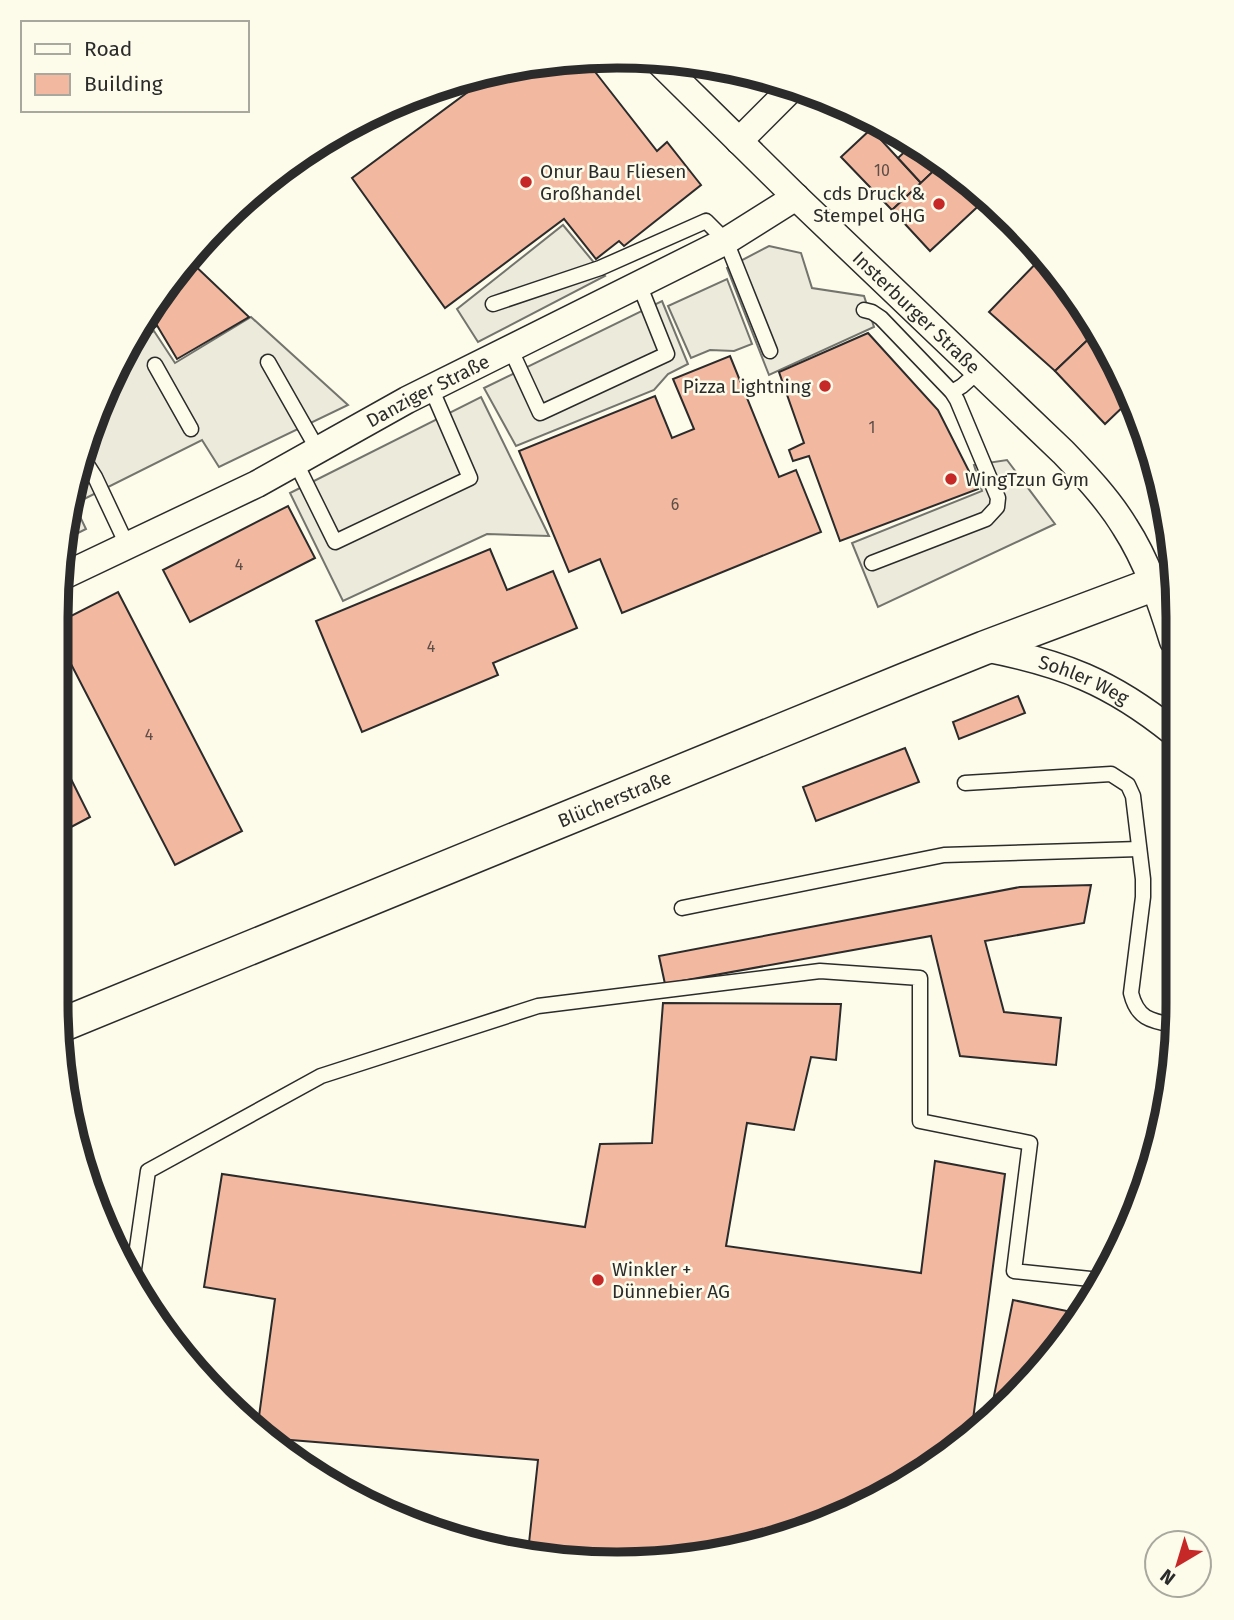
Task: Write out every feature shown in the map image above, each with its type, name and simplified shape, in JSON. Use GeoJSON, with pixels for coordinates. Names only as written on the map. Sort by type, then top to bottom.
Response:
{"type":"FeatureCollection","features":[{"type":"Feature","properties":{"kind":"street","name":"Insterburger Straße"},"geometry":{"type":"LineString","coordinates":[[668,71],[1063,452],[1098,491],[1163,581]]}},
{"type":"Feature","properties":{"kind":"street"},"geometry":{"type":"LineString","coordinates":[[738,141],[785,95]]}},
{"type":"Feature","properties":{"kind":"street","name":"Danziger Straße"},"geometry":{"type":"LineString","coordinates":[[70,573],[257,484],[431,388],[726,241],[796,197]]}},
{"type":"Feature","properties":{"kind":"street","name":"Blücherstraße"},"geometry":{"type":"LineString","coordinates":[[69,1022],[984,648],[1163,581]]}},
{"type":"Feature","properties":{"kind":"street","name":"Sohler Weg"},"geometry":{"type":"LineString","coordinates":[[984,648],[1039,660],[1086,676],[1128,698],[1166,727]]}},
{"type":"Feature","properties":{"kind":"lane"},"geometry":{"type":"LineString","coordinates":[[493,304],[600,268],[706,221],[726,241],[770,351]]}},
{"type":"Feature","properties":{"kind":"lane"},"geometry":{"type":"LineString","coordinates":[[510,348],[540,413],[667,354],[639,284]]}},
{"type":"Feature","properties":{"kind":"lane"},"geometry":{"type":"LineString","coordinates":[[864,310],[881,318],[952,392],[998,498],[997,507],[986,519],[872,563]]}},
{"type":"Feature","properties":{"kind":"lane"},"geometry":{"type":"LineString","coordinates":[[268,362],[307,456],[335,542],[470,478],[431,388]]}},
{"type":"Feature","properties":{"kind":"lane"},"geometry":{"type":"LineString","coordinates":[[155,365],[191,429]]}},
{"type":"Feature","properties":{"kind":"lane"},"geometry":{"type":"LineString","coordinates":[[952,392],[979,371]]}},
{"type":"Feature","properties":{"kind":"lane"},"geometry":{"type":"LineString","coordinates":[[89,469],[127,545]]}},
{"type":"Feature","properties":{"kind":"lane"},"geometry":{"type":"LineString","coordinates":[[965,783],[1111,774],[1128,785],[1133,796],[1143,879],[1131,993],[1134,1006],[1144,1015],[1151,1021],[1165,1024]]}},
{"type":"Feature","properties":{"kind":"lane"},"geometry":{"type":"LineString","coordinates":[[682,908],[944,855],[1139,849]]}},
{"type":"Feature","properties":{"kind":"lane"},"geometry":{"type":"LineString","coordinates":[[134,1262],[148,1171],[321,1076],[538,1006],[820,971],[920,978],[920,1121],[1030,1143],[1014,1271],[1091,1279]]}},
{"type":"Feature","properties":{"kind":"shaded area"},"geometry":{"type":"Polygon","coordinates":[[[563,225],[605,276],[478,342],[457,309],[563,225]]]}},
{"type":"Feature","properties":{"kind":"shaded area"},"geometry":{"type":"Polygon","coordinates":[[[769,246],[801,253],[812,288],[864,296],[874,327],[769,375],[727,268],[769,246]]]}},
{"type":"Feature","properties":{"kind":"shaded area"},"geometry":{"type":"Polygon","coordinates":[[[727,279],[752,344],[734,351],[710,350],[691,358],[668,306],[727,279]]]}},
{"type":"Feature","properties":{"kind":"shaded area"},"geometry":{"type":"Polygon","coordinates":[[[662,301],[688,364],[668,374],[654,390],[516,446],[484,388],[662,301]]]}},
{"type":"Feature","properties":{"kind":"shaded area"},"geometry":{"type":"Polygon","coordinates":[[[251,317],[348,405],[219,467],[202,440],[81,500],[97,441],[110,407],[146,336],[154,331],[175,363],[251,317]]]}},
{"type":"Feature","properties":{"kind":"shaded area"},"geometry":{"type":"Polygon","coordinates":[[[481,397],[549,536],[487,534],[343,601],[290,493],[481,397]]]}},
{"type":"Feature","properties":{"kind":"shaded area"},"geometry":{"type":"Polygon","coordinates":[[[1007,460],[1055,524],[878,607],[852,543],[982,491],[974,465],[1007,460]]]}},
{"type":"Feature","properties":{"kind":"shaded area"},"geometry":{"type":"Polygon","coordinates":[[[78,513],[86,529],[75,535],[78,513]]]}},
{"type":"Feature","properties":{"kind":"building","name":"Onur Bau Fliesen Großhandel"},"geometry":{"type":"Polygon","coordinates":[[[593,69],[657,151],[667,142],[701,185],[624,246],[619,241],[596,259],[564,219],[445,308],[352,178],[475,87],[545,73],[593,69]]]}},
{"type":"Feature","properties":{"kind":"building"},"geometry":{"type":"Polygon","coordinates":[[[870,130],[921,183],[892,210],[841,157],[870,130]]]}},
{"type":"Feature","properties":{"kind":"building"},"geometry":{"type":"Polygon","coordinates":[[[906,151],[935,170],[921,183],[898,158],[906,151]]]}},
{"type":"Feature","properties":{"kind":"building","name":"cds Druck & Stempel oHG"},"geometry":{"type":"Polygon","coordinates":[[[934,170],[980,205],[930,251],[892,210],[934,170]]]}},
{"type":"Feature","properties":{"kind":"building"},"geometry":{"type":"Polygon","coordinates":[[[1036,263],[1089,338],[1055,371],[989,312],[1036,263]]]}},
{"type":"Feature","properties":{"kind":"building"},"geometry":{"type":"Polygon","coordinates":[[[195,266],[249,317],[177,359],[155,322],[195,266]]]}},
{"type":"Feature","properties":{"kind":"building"},"geometry":{"type":"Polygon","coordinates":[[[868,333],[938,410],[978,489],[840,541],[809,456],[793,461],[789,450],[804,443],[779,372],[868,333]]]}},
{"type":"Feature","properties":{"kind":"building"},"geometry":{"type":"Polygon","coordinates":[[[1089,338],[1124,406],[1105,424],[1055,371],[1089,338]]]}},
{"type":"Feature","properties":{"kind":"building"},"geometry":{"type":"Polygon","coordinates":[[[730,356],[779,477],[796,470],[821,532],[622,613],[600,559],[569,572],[519,451],[655,396],[672,438],[694,429],[673,379],[730,356]]]}},
{"type":"Feature","properties":{"kind":"building"},"geometry":{"type":"Polygon","coordinates":[[[288,506],[315,558],[190,622],[163,570],[288,506]]]}},
{"type":"Feature","properties":{"kind":"building"},"geometry":{"type":"Polygon","coordinates":[[[490,549],[507,590],[553,571],[577,628],[493,663],[498,675],[362,732],[316,621],[490,549]]]}},
{"type":"Feature","properties":{"kind":"building"},"geometry":{"type":"Polygon","coordinates":[[[118,592],[242,831],[175,865],[68,658],[68,617],[118,592]]]}},
{"type":"Feature","properties":{"kind":"building"},"geometry":{"type":"Polygon","coordinates":[[[1018,696],[1025,713],[959,739],[953,722],[1018,696]]]}},
{"type":"Feature","properties":{"kind":"building"},"geometry":{"type":"Polygon","coordinates":[[[905,748],[919,782],[816,821],[803,787],[905,748]]]}},
{"type":"Feature","properties":{"kind":"building"},"geometry":{"type":"Polygon","coordinates":[[[68,773],[90,817],[68,829],[68,773]]]}},
{"type":"Feature","properties":{"kind":"building"},"geometry":{"type":"Polygon","coordinates":[[[1091,885],[1084,923],[985,941],[1004,1012],[1061,1018],[1056,1065],[960,1056],[931,936],[665,984],[659,956],[1020,887],[1091,885]]]}},
{"type":"Feature","properties":{"kind":"building","name":"Winkler + Dünnebier AG"},"geometry":{"type":"Polygon","coordinates":[[[663,1003],[841,1004],[836,1060],[811,1057],[794,1130],[747,1123],[726,1246],[921,1273],[935,1161],[1005,1174],[973,1421],[922,1459],[891,1478],[860,1495],[793,1523],[689,1547],[617,1552],[581,1551],[529,1544],[538,1460],[285,1440],[259,1419],[275,1299],[204,1287],[222,1174],[585,1227],[600,1144],[652,1143],[663,1003]]]}},
{"type":"Feature","properties":{"kind":"building"},"geometry":{"type":"Polygon","coordinates":[[[1013,1300],[1067,1311],[1066,1318],[1030,1365],[993,1403],[1013,1300]]]}},
{"type":"Feature","properties":{"kind":"place","name":"Onur Bau Fliesen Großhandel"},"geometry":{"type":"Point","coordinates":[526,182]}},
{"type":"Feature","properties":{"kind":"place","name":"cds Druck & Stempel oHG"},"geometry":{"type":"Point","coordinates":[939,204]}},
{"type":"Feature","properties":{"kind":"place","name":"Pizza Lightning"},"geometry":{"type":"Point","coordinates":[825,386]}},
{"type":"Feature","properties":{"kind":"place","name":"WingTzun Gym"},"geometry":{"type":"Point","coordinates":[951,479]}},
{"type":"Feature","properties":{"kind":"place","name":"Winkler + Dünnebier AG"},"geometry":{"type":"Point","coordinates":[598,1280]}}]}
